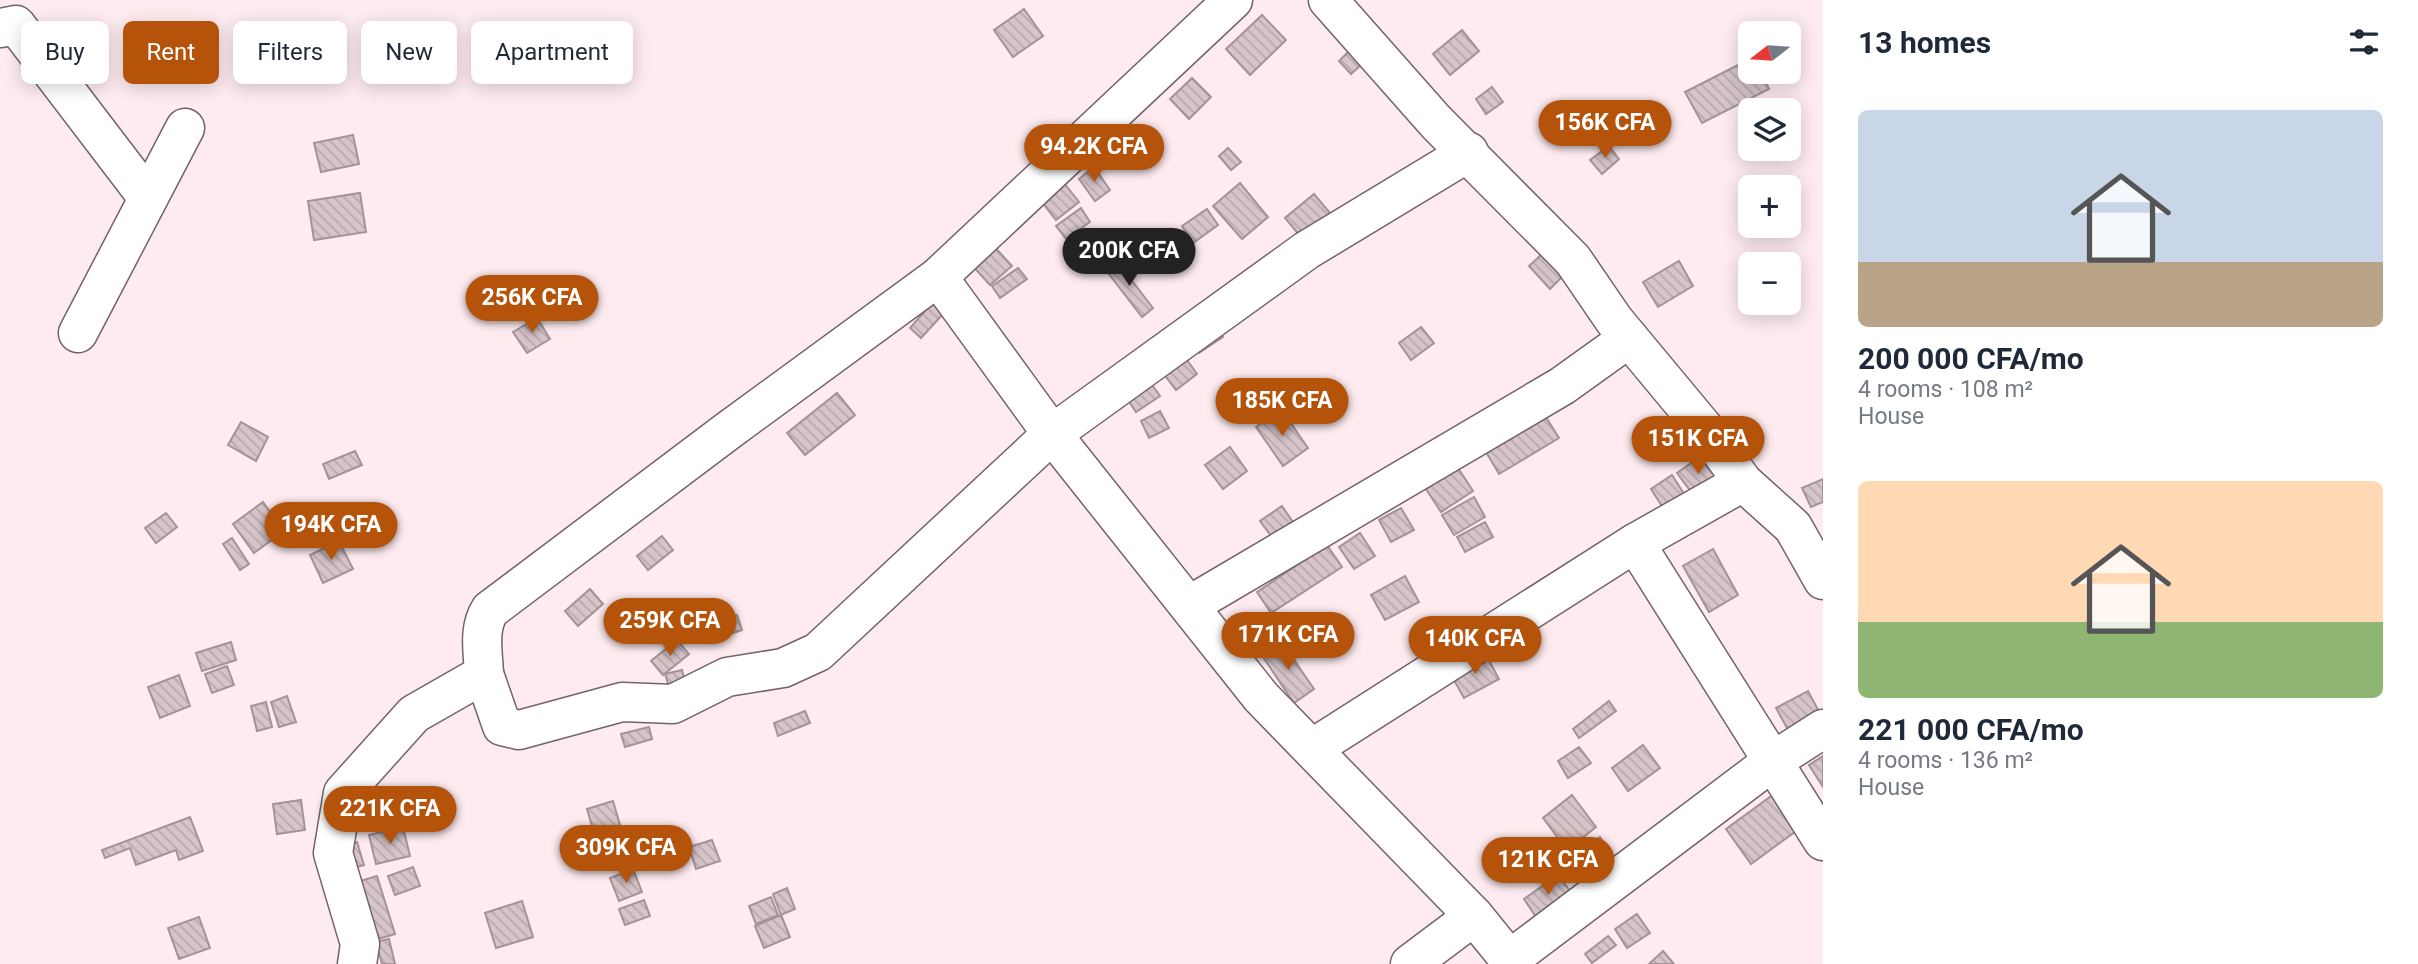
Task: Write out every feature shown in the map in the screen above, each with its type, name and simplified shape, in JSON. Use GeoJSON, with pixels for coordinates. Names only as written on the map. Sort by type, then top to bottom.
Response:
{"type":"FeatureCollection","features":[{"type":"Feature","properties":{"kind":"street"},"geometry":{"type":"LineString","coordinates":[[1233,0],[939,277],[729,430],[490,610],[482,633],[484,674],[502,726],[519,730],[622,702],[673,704],[727,677],[783,668],[818,652],[1052,434],[1307,250],[1469,152]]}},
{"type":"Feature","properties":{"kind":"street"},"geometry":{"type":"LineString","coordinates":[[1328,0],[1436,122],[1469,152],[1573,260],[1629,338],[1703,426],[1743,482],[1794,527],[1823,580]]}},
{"type":"Feature","properties":{"kind":"street"},"geometry":{"type":"LineString","coordinates":[[0,27],[16,25],[148,198]]}},
{"type":"Feature","properties":{"kind":"street"},"geometry":{"type":"LineString","coordinates":[[78,333],[185,128]]}},
{"type":"Feature","properties":{"kind":"street"},"geometry":{"type":"LineString","coordinates":[[939,277],[1052,434],[1261,697],[1474,916],[1511,962],[1773,761],[1823,729]]}},
{"type":"Feature","properties":{"kind":"street"},"geometry":{"type":"LineString","coordinates":[[1190,605],[1562,386],[1629,338]]}},
{"type":"Feature","properties":{"kind":"street"},"geometry":{"type":"LineString","coordinates":[[1313,748],[1635,543],[1743,482]]}},
{"type":"Feature","properties":{"kind":"street"},"geometry":{"type":"LineString","coordinates":[[1635,543],[1823,841]]}},
{"type":"Feature","properties":{"kind":"street"},"geometry":{"type":"LineString","coordinates":[[357,964],[360,944],[333,853],[343,793],[414,714],[484,674]]}},
{"type":"Feature","properties":{"kind":"street"},"geometry":{"type":"LineString","coordinates":[[1409,964],[1474,916]]}},
{"type":"Feature","properties":{"kind":"building"},"geometry":{"type":"Polygon","coordinates":[[[1024,9],[1043,36],[1013,57],[994,30],[1024,9]]]}},
{"type":"Feature","properties":{"kind":"building"},"geometry":{"type":"Polygon","coordinates":[[[1262,15],[1286,40],[1250,75],[1226,49],[1262,15]]]}},
{"type":"Feature","properties":{"kind":"building"},"geometry":{"type":"Polygon","coordinates":[[[1462,30],[1479,51],[1450,75],[1433,54],[1462,30]]]}},
{"type":"Feature","properties":{"kind":"building"},"geometry":{"type":"Polygon","coordinates":[[[1349,51],[1361,65],[1351,74],[1339,61],[1349,51]]]}},
{"type":"Feature","properties":{"kind":"building"},"geometry":{"type":"Polygon","coordinates":[[[1738,65],[1738,84],[1767,84],[1769,89],[1751,98],[1738,98],[1738,105],[1702,123],[1685,92],[1738,65]]]}},
{"type":"Feature","properties":{"kind":"building"},"geometry":{"type":"Polygon","coordinates":[[[1192,78],[1211,97],[1189,119],[1170,99],[1192,78]]]}},
{"type":"Feature","properties":{"kind":"building"},"geometry":{"type":"Polygon","coordinates":[[[1492,87],[1503,102],[1486,114],[1476,99],[1492,87]]]}},
{"type":"Feature","properties":{"kind":"building"},"geometry":{"type":"Polygon","coordinates":[[[353,135],[359,164],[321,172],[314,143],[353,135]]]}},
{"type":"Feature","properties":{"kind":"building"},"geometry":{"type":"Polygon","coordinates":[[[1609,146],[1619,159],[1602,174],[1590,160],[1609,146]]]}},
{"type":"Feature","properties":{"kind":"building"},"geometry":{"type":"Polygon","coordinates":[[[1228,148],[1241,162],[1231,170],[1219,156],[1228,148]]]}},
{"type":"Feature","properties":{"kind":"building"},"geometry":{"type":"Polygon","coordinates":[[[1094,167],[1110,190],[1095,201],[1079,179],[1094,167]]]}},
{"type":"Feature","properties":{"kind":"building"},"geometry":{"type":"Polygon","coordinates":[[[1064,183],[1079,202],[1056,220],[1041,201],[1064,183]]]}},
{"type":"Feature","properties":{"kind":"building"},"geometry":{"type":"Polygon","coordinates":[[[1240,183],[1268,217],[1242,239],[1213,206],[1240,183]]]}},
{"type":"Feature","properties":{"kind":"building"},"geometry":{"type":"Polygon","coordinates":[[[360,193],[366,232],[314,240],[308,201],[360,193]]]}},
{"type":"Feature","properties":{"kind":"building"},"geometry":{"type":"Polygon","coordinates":[[[1314,194],[1330,213],[1301,237],[1285,218],[1314,194]]]}},
{"type":"Feature","properties":{"kind":"building"},"geometry":{"type":"Polygon","coordinates":[[[1081,208],[1090,222],[1066,239],[1056,226],[1081,208]]]}},
{"type":"Feature","properties":{"kind":"building"},"geometry":{"type":"Polygon","coordinates":[[[1207,209],[1218,225],[1193,243],[1182,226],[1207,209]]]}},
{"type":"Feature","properties":{"kind":"building"},"geometry":{"type":"Polygon","coordinates":[[[991,243],[1012,266],[990,285],[970,263],[991,243]]]}},
{"type":"Feature","properties":{"kind":"building"},"geometry":{"type":"Polygon","coordinates":[[[1542,254],[1563,276],[1550,289],[1529,266],[1542,254]]]}},
{"type":"Feature","properties":{"kind":"building"},"geometry":{"type":"Polygon","coordinates":[[[1116,260],[1153,308],[1142,317],[1105,269],[1116,260]]]}},
{"type":"Feature","properties":{"kind":"building"},"geometry":{"type":"Polygon","coordinates":[[[1679,261],[1693,286],[1658,307],[1643,282],[1679,261]]]}},
{"type":"Feature","properties":{"kind":"building"},"geometry":{"type":"Polygon","coordinates":[[[1018,268],[1027,279],[1000,298],[992,286],[1018,268]]]}},
{"type":"Feature","properties":{"kind":"building"},"geometry":{"type":"Polygon","coordinates":[[[932,303],[943,314],[921,338],[910,328],[932,303]]]}},
{"type":"Feature","properties":{"kind":"building"},"geometry":{"type":"Polygon","coordinates":[[[537,318],[550,339],[527,353],[513,332],[537,318]]]}},
{"type":"Feature","properties":{"kind":"building"},"geometry":{"type":"Polygon","coordinates":[[[1421,327],[1434,343],[1411,360],[1399,343],[1421,327]]]}},
{"type":"Feature","properties":{"kind":"building"},"geometry":{"type":"Polygon","coordinates":[[[1217,328],[1223,337],[1199,353],[1193,345],[1217,328]]]}},
{"type":"Feature","properties":{"kind":"building"},"geometry":{"type":"Polygon","coordinates":[[[1182,353],[1197,374],[1176,390],[1160,369],[1182,353]]]}},
{"type":"Feature","properties":{"kind":"building"},"geometry":{"type":"Polygon","coordinates":[[[1148,379],[1160,396],[1136,412],[1124,394],[1148,379]]]}},
{"type":"Feature","properties":{"kind":"building"},"geometry":{"type":"Polygon","coordinates":[[[837,393],[855,415],[805,455],[787,433],[837,393]]]}},
{"type":"Feature","properties":{"kind":"building"},"geometry":{"type":"Polygon","coordinates":[[[1281,409],[1308,448],[1283,466],[1256,427],[1281,409]]]}},
{"type":"Feature","properties":{"kind":"building"},"geometry":{"type":"Polygon","coordinates":[[[1160,411],[1169,428],[1149,438],[1141,421],[1160,411]]]}},
{"type":"Feature","properties":{"kind":"building"},"geometry":{"type":"Polygon","coordinates":[[[1542,411],[1559,438],[1499,474],[1483,447],[1542,411]]]}},
{"type":"Feature","properties":{"kind":"building"},"geometry":{"type":"Polygon","coordinates":[[[241,422],[268,437],[256,461],[228,445],[241,422]]]}},
{"type":"Feature","properties":{"kind":"building"},"geometry":{"type":"Polygon","coordinates":[[[1230,447],[1247,471],[1223,489],[1205,465],[1230,447]]]}},
{"type":"Feature","properties":{"kind":"building"},"geometry":{"type":"Polygon","coordinates":[[[355,451],[362,465],[329,479],[323,464],[355,451]]]}},
{"type":"Feature","properties":{"kind":"building"},"geometry":{"type":"Polygon","coordinates":[[[1701,456],[1719,479],[1695,497],[1677,473],[1701,456]]]}},
{"type":"Feature","properties":{"kind":"building"},"geometry":{"type":"Polygon","coordinates":[[[1458,468],[1473,491],[1441,512],[1426,489],[1458,468]]]}},
{"type":"Feature","properties":{"kind":"building"},"geometry":{"type":"Polygon","coordinates":[[[1672,475],[1688,500],[1667,514],[1651,489],[1672,475]]]}},
{"type":"Feature","properties":{"kind":"building"},"geometry":{"type":"Polygon","coordinates":[[[1823,479],[1823,502],[1811,507],[1802,488],[1823,479]]]}},
{"type":"Feature","properties":{"kind":"building"},"geometry":{"type":"Polygon","coordinates":[[[1474,497],[1485,517],[1454,535],[1442,515],[1474,497]]]}},
{"type":"Feature","properties":{"kind":"building"},"geometry":{"type":"Polygon","coordinates":[[[263,502],[284,531],[254,553],[233,524],[263,502]]]}},
{"type":"Feature","properties":{"kind":"building"},"geometry":{"type":"Polygon","coordinates":[[[1282,506],[1295,525],[1274,540],[1260,521],[1282,506]]]}},
{"type":"Feature","properties":{"kind":"building"},"geometry":{"type":"Polygon","coordinates":[[[1401,508],[1414,530],[1391,542],[1379,520],[1401,508]]]}},
{"type":"Feature","properties":{"kind":"building"},"geometry":{"type":"Polygon","coordinates":[[[166,513],[177,527],[156,543],[145,528],[166,513]]]}},
{"type":"Feature","properties":{"kind":"building"},"geometry":{"type":"Polygon","coordinates":[[[1485,522],[1493,537],[1465,552],[1457,537],[1485,522]]]}},
{"type":"Feature","properties":{"kind":"building"},"geometry":{"type":"Polygon","coordinates":[[[1360,533],[1375,556],[1354,569],[1339,547],[1360,533]]]}},
{"type":"Feature","properties":{"kind":"building"},"geometry":{"type":"Polygon","coordinates":[[[662,536],[673,550],[648,570],[637,556],[662,536]]]}},
{"type":"Feature","properties":{"kind":"building"},"geometry":{"type":"Polygon","coordinates":[[[232,538],[249,564],[240,570],[223,544],[232,538]]]}},
{"type":"Feature","properties":{"kind":"building"},"geometry":{"type":"Polygon","coordinates":[[[339,541],[353,569],[323,583],[310,555],[339,541]]]}},
{"type":"Feature","properties":{"kind":"building"},"geometry":{"type":"Polygon","coordinates":[[[1327,545],[1342,567],[1271,613],[1257,592],[1327,545]]]}},
{"type":"Feature","properties":{"kind":"building"},"geometry":{"type":"Polygon","coordinates":[[[1713,549],[1738,595],[1709,612],[1683,566],[1713,549]]]}},
{"type":"Feature","properties":{"kind":"building"},"geometry":{"type":"Polygon","coordinates":[[[1405,576],[1419,602],[1385,620],[1371,595],[1405,576]]]}},
{"type":"Feature","properties":{"kind":"building"},"geometry":{"type":"Polygon","coordinates":[[[590,589],[603,604],[578,626],[565,611],[590,589]]]}},
{"type":"Feature","properties":{"kind":"building"},"geometry":{"type":"Polygon","coordinates":[[[737,615],[742,630],[714,639],[709,624],[737,615]]]}},
{"type":"Feature","properties":{"kind":"building"},"geometry":{"type":"Polygon","coordinates":[[[677,640],[689,654],[663,675],[651,661],[677,640]]]}},
{"type":"Feature","properties":{"kind":"building"},"geometry":{"type":"Polygon","coordinates":[[[1281,641],[1314,689],[1294,703],[1261,654],[1281,641]]]}},
{"type":"Feature","properties":{"kind":"building"},"geometry":{"type":"Polygon","coordinates":[[[231,642],[236,660],[202,671],[196,653],[231,642]]]}},
{"type":"Feature","properties":{"kind":"building"},"geometry":{"type":"Polygon","coordinates":[[[1485,653],[1499,679],[1464,698],[1450,673],[1485,653]]]}},
{"type":"Feature","properties":{"kind":"building"},"geometry":{"type":"Polygon","coordinates":[[[227,666],[234,685],[212,693],[205,674],[227,666]]]}},
{"type":"Feature","properties":{"kind":"building"},"geometry":{"type":"Polygon","coordinates":[[[682,670],[685,682],[669,687],[665,674],[682,670]]]}},
{"type":"Feature","properties":{"kind":"building"},"geometry":{"type":"Polygon","coordinates":[[[179,675],[190,706],[160,718],[148,687],[179,675]]]}},
{"type":"Feature","properties":{"kind":"building"},"geometry":{"type":"Polygon","coordinates":[[[1808,691],[1823,719],[1793,739],[1776,708],[1808,691]]]}},
{"type":"Feature","properties":{"kind":"building"},"geometry":{"type":"Polygon","coordinates":[[[287,696],[296,722],[279,727],[271,702],[287,696]]]}},
{"type":"Feature","properties":{"kind":"building"},"geometry":{"type":"Polygon","coordinates":[[[1609,701],[1616,711],[1579,738],[1573,729],[1609,701]]]}},
{"type":"Feature","properties":{"kind":"building"},"geometry":{"type":"Polygon","coordinates":[[[266,702],[272,727],[257,731],[251,706],[266,702]]]}},
{"type":"Feature","properties":{"kind":"building"},"geometry":{"type":"Polygon","coordinates":[[[805,711],[810,723],[778,736],[774,723],[805,711]]]}},
{"type":"Feature","properties":{"kind":"building"},"geometry":{"type":"Polygon","coordinates":[[[649,727],[652,739],[625,747],[621,734],[649,727]]]}},
{"type":"Feature","properties":{"kind":"building"},"geometry":{"type":"Polygon","coordinates":[[[1643,745],[1660,768],[1628,791],[1612,768],[1643,745]]]}},
{"type":"Feature","properties":{"kind":"building"},"geometry":{"type":"Polygon","coordinates":[[[1579,747],[1591,763],[1568,778],[1558,761],[1579,747]]]}},
{"type":"Feature","properties":{"kind":"building"},"geometry":{"type":"Polygon","coordinates":[[[1823,756],[1823,787],[1809,765],[1823,756]]]}},
{"type":"Feature","properties":{"kind":"building"},"geometry":{"type":"Polygon","coordinates":[[[1774,794],[1799,829],[1751,864],[1726,829],[1774,794]]]}},
{"type":"Feature","properties":{"kind":"building"},"geometry":{"type":"Polygon","coordinates":[[[1572,795],[1596,827],[1567,850],[1543,818],[1572,795]]]}},
{"type":"Feature","properties":{"kind":"building"},"geometry":{"type":"Polygon","coordinates":[[[301,800],[305,830],[277,834],[273,804],[301,800]]]}},
{"type":"Feature","properties":{"kind":"building"},"geometry":{"type":"Polygon","coordinates":[[[613,801],[620,825],[594,833],[587,809],[613,801]]]}},
{"type":"Feature","properties":{"kind":"building"},"geometry":{"type":"Polygon","coordinates":[[[190,817],[203,851],[179,860],[176,850],[136,865],[130,848],[105,858],[102,850],[190,817]]]}},
{"type":"Feature","properties":{"kind":"building"},"geometry":{"type":"Polygon","coordinates":[[[403,827],[410,856],[376,864],[369,835],[403,827]]]}},
{"type":"Feature","properties":{"kind":"building"},"geometry":{"type":"Polygon","coordinates":[[[1600,837],[1620,867],[1591,886],[1571,856],[1600,837]]]}},
{"type":"Feature","properties":{"kind":"building"},"geometry":{"type":"Polygon","coordinates":[[[712,840],[720,861],[696,869],[689,847],[712,840]]]}},
{"type":"Feature","properties":{"kind":"building"},"geometry":{"type":"Polygon","coordinates":[[[357,842],[364,865],[353,868],[347,846],[357,842]]]}},
{"type":"Feature","properties":{"kind":"building"},"geometry":{"type":"Polygon","coordinates":[[[413,867],[420,886],[395,895],[388,876],[413,867]]]}},
{"type":"Feature","properties":{"kind":"building"},"geometry":{"type":"Polygon","coordinates":[[[633,869],[642,892],[619,901],[610,878],[633,869]]]}},
{"type":"Feature","properties":{"kind":"building"},"geometry":{"type":"Polygon","coordinates":[[[1558,875],[1573,895],[1538,920],[1524,899],[1558,875]]]}},
{"type":"Feature","properties":{"kind":"building"},"geometry":{"type":"Polygon","coordinates":[[[377,876],[395,934],[375,940],[357,882],[377,876]]]}},
{"type":"Feature","properties":{"kind":"building"},"geometry":{"type":"Polygon","coordinates":[[[787,888],[795,909],[781,915],[773,894],[787,888]]]}},
{"type":"Feature","properties":{"kind":"building"},"geometry":{"type":"Polygon","coordinates":[[[771,897],[778,915],[756,924],[749,906],[771,897]]]}},
{"type":"Feature","properties":{"kind":"building"},"geometry":{"type":"Polygon","coordinates":[[[644,900],[650,916],[625,925],[619,909],[644,900]]]}},
{"type":"Feature","properties":{"kind":"building"},"geometry":{"type":"Polygon","coordinates":[[[522,901],[533,937],[496,948],[485,913],[522,901]]]}},
{"type":"Feature","properties":{"kind":"building"},"geometry":{"type":"Polygon","coordinates":[[[1637,914],[1650,933],[1627,948],[1615,929],[1637,914]]]}},
{"type":"Feature","properties":{"kind":"building"},"geometry":{"type":"Polygon","coordinates":[[[781,915],[790,937],[764,948],[755,926],[781,915]]]}},
{"type":"Feature","properties":{"kind":"building"},"geometry":{"type":"Polygon","coordinates":[[[199,917],[210,948],[179,959],[168,928],[199,917]]]}},
{"type":"Feature","properties":{"kind":"building"},"geometry":{"type":"Polygon","coordinates":[[[1608,936],[1616,945],[1592,963],[1585,954],[1608,936]]]}},
{"type":"Feature","properties":{"kind":"building"},"geometry":{"type":"Polygon","coordinates":[[[389,939],[395,964],[382,964],[376,942],[389,939]]]}},
{"type":"Feature","properties":{"kind":"building"},"geometry":{"type":"Polygon","coordinates":[[[1663,951],[1674,964],[1649,964],[1663,951]]]}}]}
